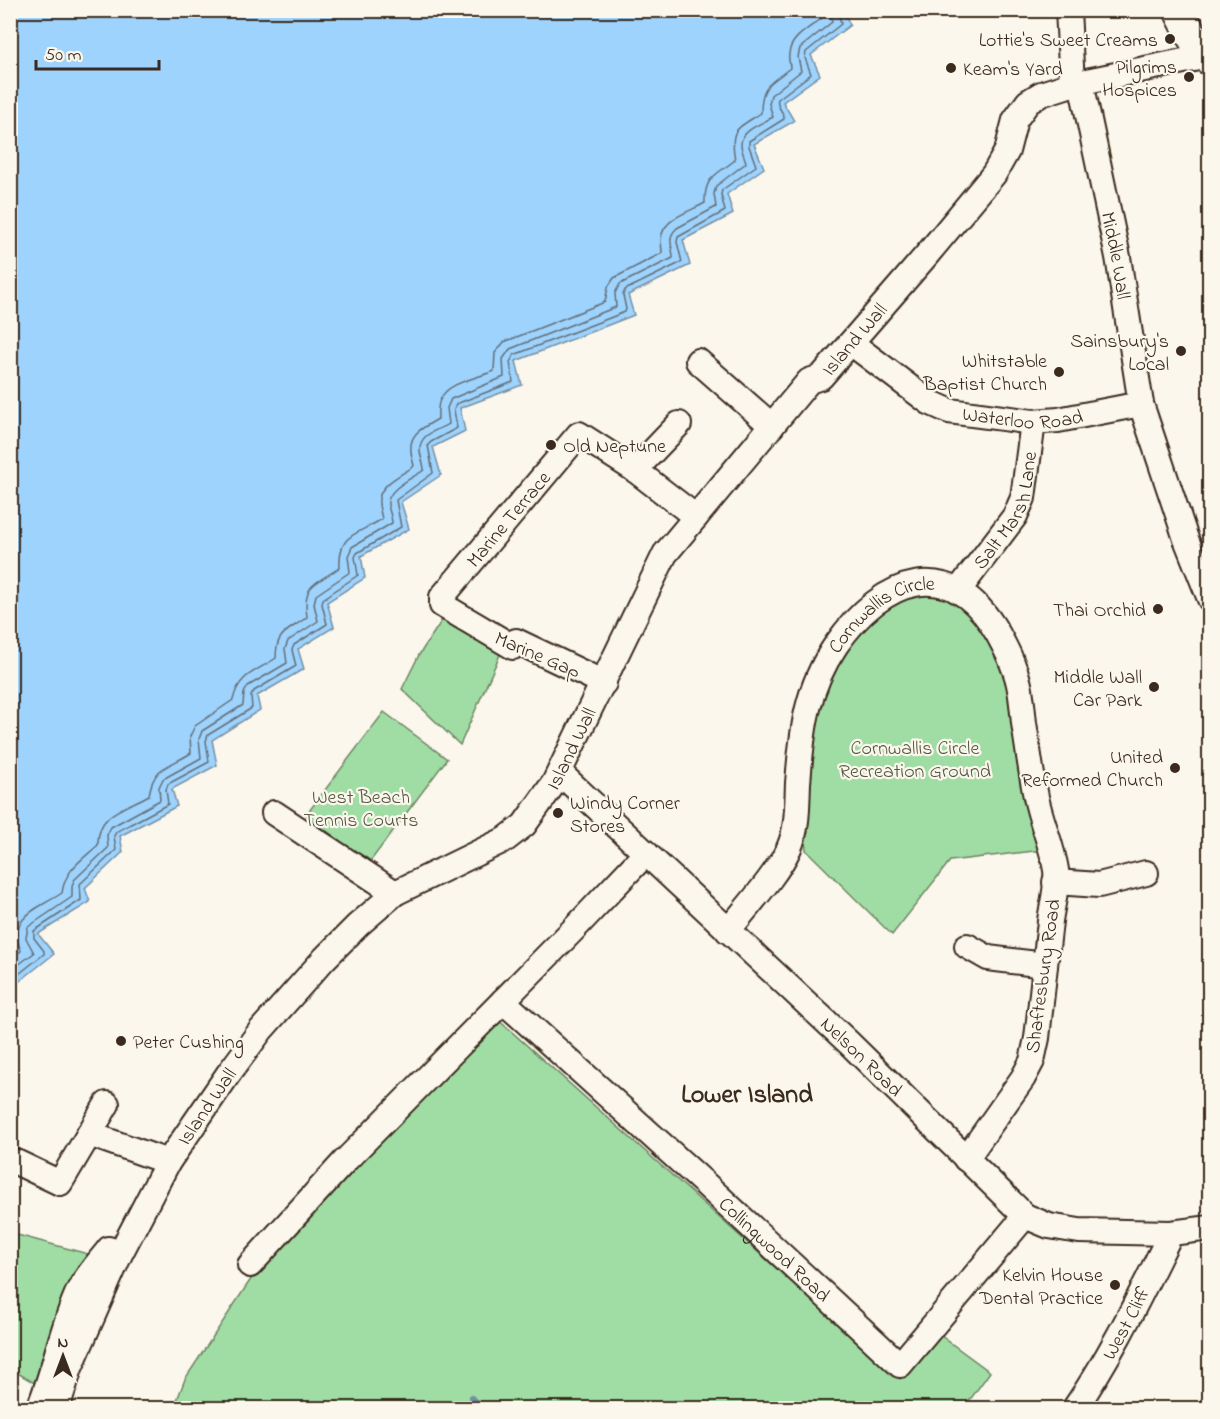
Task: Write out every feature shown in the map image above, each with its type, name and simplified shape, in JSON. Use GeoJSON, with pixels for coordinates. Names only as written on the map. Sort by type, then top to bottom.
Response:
{"type":"FeatureCollection","features":[{"type":"Feature","properties":{"kind":"main road"},"geometry":{"type":"LineString","coordinates":[[1179,10],[1193,38],[1209,57]]}},
{"type":"Feature","properties":{"kind":"street","name":"Middle Wall"},"geometry":{"type":"LineString","coordinates":[[1068,10],[1076,83],[1116,245],[1141,404],[1186,539],[1209,599]]}},
{"type":"Feature","properties":{"kind":"street","name":"Island Wall"},"geometry":{"type":"LineString","coordinates":[[57,1408],[70,1368],[120,1254],[168,1162],[229,1073],[261,1030],[324,959],[395,893],[506,839],[524,825],[560,773],[665,554],[809,381],[821,377],[994,174],[1007,151],[1019,111],[1034,97],[1076,83],[1209,57]]}},
{"type":"Feature","properties":{"kind":"street","name":"Waterloo Road"},"geometry":{"type":"LineString","coordinates":[[851,343],[929,402],[949,411],[1034,422],[1058,420],[1141,404]]}},
{"type":"Feature","properties":{"kind":"street"},"geometry":{"type":"LineString","coordinates":[[698,361],[772,426]]}},
{"type":"Feature","properties":{"kind":"street","name":"Salt Marsh Lane"},"geometry":{"type":"LineString","coordinates":[[958,591],[1016,516],[1023,498],[1034,422]]}},
{"type":"Feature","properties":{"kind":"street"},"geometry":{"type":"LineString","coordinates":[[679,424],[635,470],[696,517]]}},
{"type":"Feature","properties":{"kind":"street","name":"Marine Terrace"},"geometry":{"type":"LineString","coordinates":[[442,605],[442,597],[579,434],[635,470]]}},
{"type":"Feature","properties":{"kind":"street","name":"Cornwallis Circle"},"geometry":{"type":"LineString","coordinates":[[728,931],[789,848],[796,816],[804,716],[819,675],[836,644],[860,617],[895,589],[919,582],[936,583],[958,591],[979,606],[992,624],[1014,667],[1019,685],[1036,795],[1056,871],[1055,882]]}},
{"type":"Feature","properties":{"kind":"street","name":"Marine Gap"},"geometry":{"type":"LineString","coordinates":[[442,605],[513,648],[516,641],[604,683]]}},
{"type":"Feature","properties":{"kind":"street","name":"Nelson Road"},"geometry":{"type":"LineString","coordinates":[[560,773],[849,1042],[1025,1216],[1049,1226],[1079,1231],[1171,1233],[1209,1228]]}},
{"type":"Feature","properties":{"kind":"street"},"geometry":{"type":"LineString","coordinates":[[274,813],[395,893]]}},
{"type":"Feature","properties":{"kind":"street"},"geometry":{"type":"LineString","coordinates":[[250,1265],[344,1162],[503,1002],[646,853]]}},
{"type":"Feature","properties":{"kind":"street"},"geometry":{"type":"LineString","coordinates":[[1055,882],[1099,885],[1146,873]]}},
{"type":"Feature","properties":{"kind":"street","name":"Shaftesbury Road"},"geometry":{"type":"LineString","coordinates":[[966,1159],[1023,1078],[1032,1061],[1037,1038],[1055,882]]}},
{"type":"Feature","properties":{"kind":"street"},"geometry":{"type":"LineString","coordinates":[[967,946],[988,958],[1045,965]]}},
{"type":"Feature","properties":{"kind":"street","name":"Collingwood Road"},"geometry":{"type":"LineString","coordinates":[[503,1002],[702,1181],[900,1365],[1025,1216]]}},
{"type":"Feature","properties":{"kind":"street"},"geometry":{"type":"LineString","coordinates":[[16,1162],[60,1183],[107,1104]]}},
{"type":"Feature","properties":{"kind":"street"},"geometry":{"type":"LineString","coordinates":[[89,1134],[168,1162]]}},
{"type":"Feature","properties":{"kind":"street","name":"West Cliff"},"geometry":{"type":"LineString","coordinates":[[1075,1408],[1098,1375],[1124,1328],[1171,1233]]}},
{"type":"Feature","properties":{"kind":"street"},"geometry":{"type":"LineString","coordinates":[[39,1408],[47,1389],[67,1320],[80,1288],[109,1249]]}},
{"type":"Feature","properties":{"kind":"green space","name":"Cornwallis Circle Recreation Ground"},"geometry":{"type":"Polygon","coordinates":[[[919,590],[967,604],[1006,662],[1042,850],[950,861],[892,935],[806,850],[803,806],[820,694],[844,651],[872,618],[919,590]]]}},
{"type":"Feature","properties":{"kind":"green space","name":"West Beach Tennis Courts"},"geometry":{"type":"Polygon","coordinates":[[[446,614],[502,650],[460,745],[402,689],[419,655],[446,614]]]}},
{"type":"Feature","properties":{"kind":"green space","name":"West Beach Tennis Courts"},"geometry":{"type":"Polygon","coordinates":[[[384,712],[447,759],[369,863],[306,815],[384,712]]]}},
{"type":"Feature","properties":{"kind":"green space"},"geometry":{"type":"Polygon","coordinates":[[[495,1017],[900,1379],[937,1333],[990,1372],[964,1408],[174,1408],[185,1379],[255,1273],[495,1017]]]}},
{"type":"Feature","properties":{"kind":"green space"},"geometry":{"type":"Polygon","coordinates":[[[10,1233],[88,1254],[41,1387],[11,1369],[10,1233]]]}},
{"type":"Feature","properties":{"kind":"water"},"geometry":{"type":"Polygon","coordinates":[[[11,10],[843,10],[850,25],[811,55],[820,75],[783,102],[794,121],[754,144],[764,168],[727,194],[733,214],[683,240],[690,265],[628,295],[634,315],[516,361],[522,385],[460,408],[465,431],[433,447],[441,475],[401,502],[409,529],[361,556],[365,578],[327,602],[334,627],[298,649],[304,669],[257,696],[260,710],[212,740],[217,765],[172,789],[177,806],[120,836],[123,852],[85,888],[90,902],[38,934],[54,954],[11,988],[11,10]]]}},
{"type":"Feature","properties":{"kind":"waterway"},"geometry":{"type":"LineString","coordinates":[[471,1397],[486,1408]]}},
{"type":"Feature","properties":{"kind":"place","name":"Lottie's Sweet Creams"},"geometry":{"type":"Point","coordinates":[1170,39]}},
{"type":"Feature","properties":{"kind":"place","name":"Keam's Yard"},"geometry":{"type":"Point","coordinates":[951,68]}},
{"type":"Feature","properties":{"kind":"place","name":"Pilgrims Hospices"},"geometry":{"type":"Point","coordinates":[1189,77]}},
{"type":"Feature","properties":{"kind":"place","name":"Sainsbury's Local"},"geometry":{"type":"Point","coordinates":[1181,351]}},
{"type":"Feature","properties":{"kind":"place","name":"Whitstable Baptist Church"},"geometry":{"type":"Point","coordinates":[1059,372]}},
{"type":"Feature","properties":{"kind":"place","name":"Old Neptune"},"geometry":{"type":"Point","coordinates":[551,445]}},
{"type":"Feature","properties":{"kind":"place","name":"Thai Orchid"},"geometry":{"type":"Point","coordinates":[1158,609]}},
{"type":"Feature","properties":{"kind":"place","name":"Middle Wall Car Park"},"geometry":{"type":"Point","coordinates":[1154,687]}},
{"type":"Feature","properties":{"kind":"place","name":"United Reformed Church"},"geometry":{"type":"Point","coordinates":[1175,768]}},
{"type":"Feature","properties":{"kind":"place","name":"Windy Corner Stores"},"geometry":{"type":"Point","coordinates":[558,813]}},
{"type":"Feature","properties":{"kind":"place","name":"Peter Cushing"},"geometry":{"type":"Point","coordinates":[121,1041]}},
{"type":"Feature","properties":{"kind":"place","name":"Kelvin House Dental Practice"},"geometry":{"type":"Point","coordinates":[1115,1285]}},
{"type":"Feature","properties":{"kind":"district","name":"Lower Island"},"geometry":{"type":"Point","coordinates":[747,1093]}}]}
